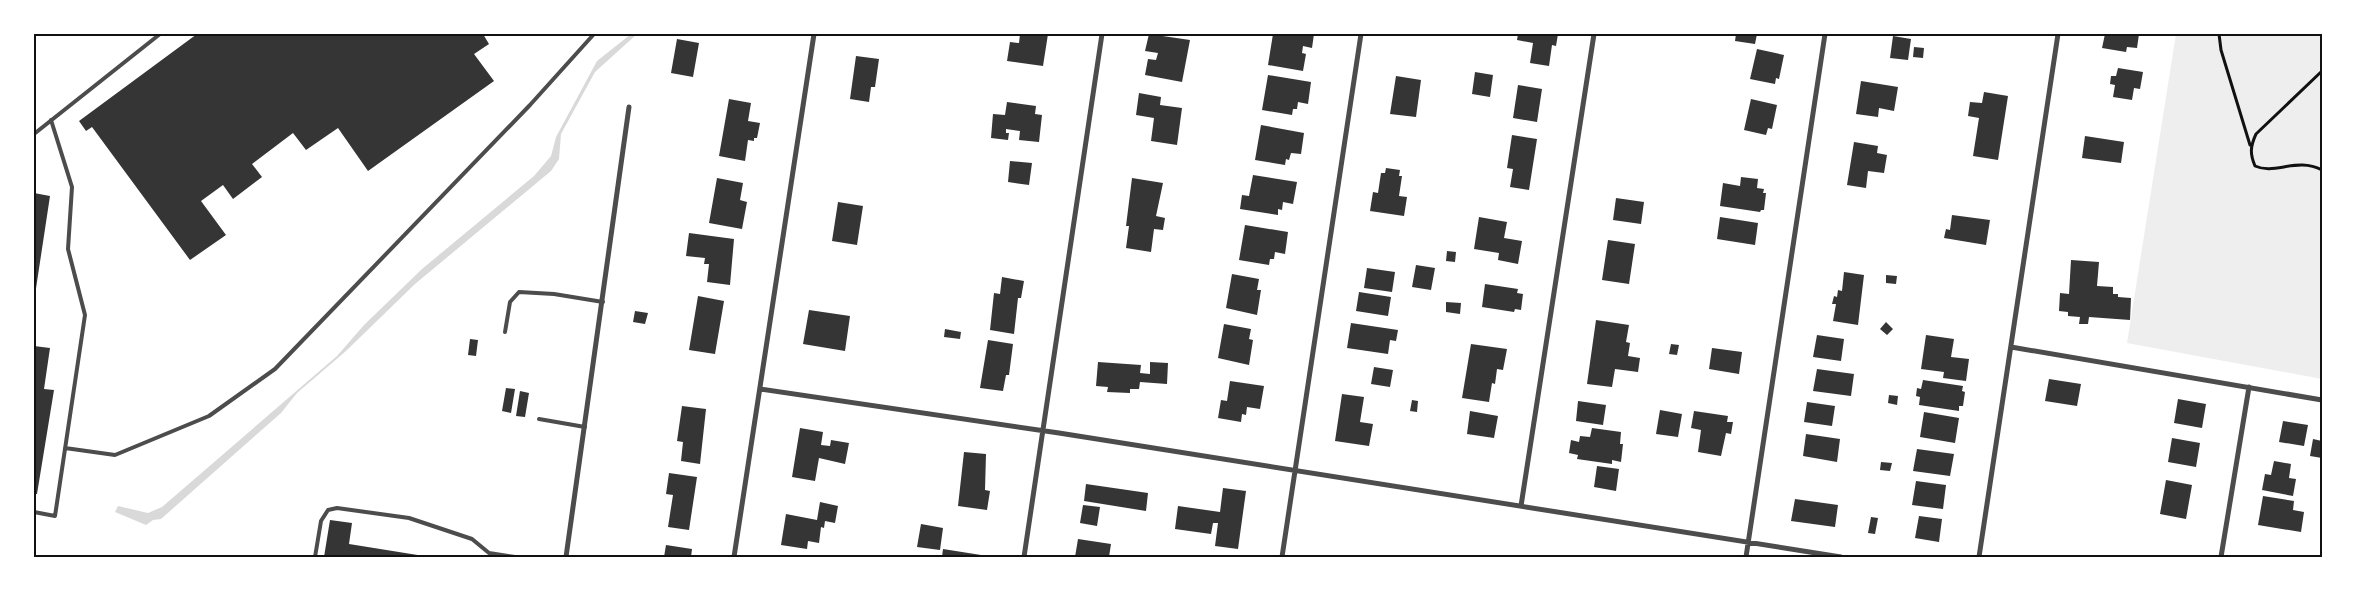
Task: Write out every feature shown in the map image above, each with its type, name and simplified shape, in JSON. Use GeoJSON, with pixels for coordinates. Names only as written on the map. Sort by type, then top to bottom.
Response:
{"type":"FeatureCollection","features":[{"type":"Feature","properties":{"kind":"street"},"geometry":{"type":"LineString","coordinates":[[734,557],[814,34]]}},
{"type":"Feature","properties":{"kind":"street"},"geometry":{"type":"LineString","coordinates":[[1024,557],[1102,34]]}},
{"type":"Feature","properties":{"kind":"street"},"geometry":{"type":"LineString","coordinates":[[1282,557],[1361,34]]}},
{"type":"Feature","properties":{"kind":"street"},"geometry":{"type":"LineString","coordinates":[[1522,506],[1594,34]]}},
{"type":"Feature","properties":{"kind":"street"},"geometry":{"type":"LineString","coordinates":[[1746,557],[1826,34]]}},
{"type":"Feature","properties":{"kind":"street"},"geometry":{"type":"LineString","coordinates":[[1979,557],[2058,34]]}},
{"type":"Feature","properties":{"kind":"street"},"geometry":{"type":"LineString","coordinates":[[566,557],[603,302],[628,107]]}},
{"type":"Feature","properties":{"kind":"street"},"geometry":{"type":"LineString","coordinates":[[2011,347],[2322,400]]}},
{"type":"Feature","properties":{"kind":"street"},"geometry":{"type":"LineString","coordinates":[[2221,557],[2249,387]]}},
{"type":"Feature","properties":{"kind":"street"},"geometry":{"type":"LineString","coordinates":[[760,389],[1295,470],[1748,544],[1841,557]]}},
{"type":"Feature","properties":{"kind":"lane"},"geometry":{"type":"LineString","coordinates":[[65,448],[115,455],[209,416],[275,369],[530,105],[594,34]]}},
{"type":"Feature","properties":{"kind":"lane"},"geometry":{"type":"LineString","coordinates":[[34,134],[157,35]]}},
{"type":"Feature","properties":{"kind":"lane"},"geometry":{"type":"LineString","coordinates":[[34,512],[55,516],[85,315],[68,249],[72,187],[51,120]]}},
{"type":"Feature","properties":{"kind":"lane"},"geometry":{"type":"LineString","coordinates":[[505,332],[510,302],[519,292],[554,294],[603,302]]}},
{"type":"Feature","properties":{"kind":"lane"},"geometry":{"type":"LineString","coordinates":[[538,420],[585,427]]}},
{"type":"Feature","properties":{"kind":"lane"},"geometry":{"type":"LineString","coordinates":[[315,557],[321,521],[328,510],[336,508],[409,518],[472,539],[489,553],[516,557]]}},
{"type":"Feature","properties":{"kind":"path"},"geometry":{"type":"LineString","coordinates":[[2219,34],[2221,50],[2255,166],[2263,170],[2297,164],[2314,166],[2322,170]]}},
{"type":"Feature","properties":{"kind":"path"},"geometry":{"type":"LineString","coordinates":[[2250,146],[2256,134],[2322,71]]}},
{"type":"Feature","properties":{"kind":"shaded area"},"geometry":{"type":"Polygon","coordinates":[[[631,34],[637,34],[595,72],[561,134],[559,159],[551,171],[415,284],[346,351],[297,393],[281,413],[161,519],[153,520],[146,525],[115,512],[118,506],[148,513],[162,507],[337,356],[364,325],[422,269],[534,176],[551,156],[556,137],[597,61],[631,34]]]}},
{"type":"Feature","properties":{"kind":"shaded area"},"geometry":{"type":"Polygon","coordinates":[[[2176,34],[2322,34],[2322,379],[2127,343],[2176,34]]]}},
{"type":"Feature","properties":{"kind":"building"},"geometry":{"type":"Polygon","coordinates":[[[197,34],[483,34],[489,44],[474,54],[494,81],[368,171],[338,128],[306,150],[293,133],[252,164],[262,177],[233,199],[223,185],[201,201],[226,235],[190,260],[92,127],[86,131],[79,121],[197,34]]]}},
{"type":"Feature","properties":{"kind":"building"},"geometry":{"type":"Polygon","coordinates":[[[1020,34],[1048,34],[1043,66],[1007,61],[1010,42],[1019,43],[1020,34]]]}},
{"type":"Feature","properties":{"kind":"building"},"geometry":{"type":"Polygon","coordinates":[[[1149,34],[1190,40],[1182,82],[1145,75],[1148,59],[1156,60],[1158,53],[1145,51],[1149,34]]]}},
{"type":"Feature","properties":{"kind":"building"},"geometry":{"type":"Polygon","coordinates":[[[1273,34],[1314,34],[1312,48],[1303,46],[1302,53],[1306,54],[1303,71],[1268,65],[1273,34]]]}},
{"type":"Feature","properties":{"kind":"building"},"geometry":{"type":"Polygon","coordinates":[[[1518,34],[1558,34],[1556,46],[1552,45],[1549,66],[1530,63],[1533,43],[1517,40],[1518,34]]]}},
{"type":"Feature","properties":{"kind":"building"},"geometry":{"type":"Polygon","coordinates":[[[1736,34],[1757,34],[1755,44],[1735,41],[1736,34]]]}},
{"type":"Feature","properties":{"kind":"building"},"geometry":{"type":"Polygon","coordinates":[[[2105,34],[2139,34],[2137,48],[2127,47],[2126,52],[2102,48],[2105,34]]]}},
{"type":"Feature","properties":{"kind":"building"},"geometry":{"type":"Polygon","coordinates":[[[1893,36],[1911,39],[1908,60],[1890,58],[1893,36]]]}},
{"type":"Feature","properties":{"kind":"building"},"geometry":{"type":"Polygon","coordinates":[[[677,39],[699,43],[693,77],[671,73],[677,39]]]}},
{"type":"Feature","properties":{"kind":"building"},"geometry":{"type":"Polygon","coordinates":[[[1914,47],[1924,48],[1923,58],[1913,57],[1914,47]]]}},
{"type":"Feature","properties":{"kind":"building"},"geometry":{"type":"Polygon","coordinates":[[[1757,49],[1784,55],[1779,79],[1776,78],[1775,84],[1750,79],[1757,49]]]}},
{"type":"Feature","properties":{"kind":"building"},"geometry":{"type":"Polygon","coordinates":[[[856,56],[879,59],[875,87],[871,87],[869,102],[850,99],[856,56]]]}},
{"type":"Feature","properties":{"kind":"building"},"geometry":{"type":"Polygon","coordinates":[[[2118,68],[2143,72],[2140,89],[2134,88],[2132,100],[2113,97],[2115,85],[2110,84],[2111,76],[2116,76],[2118,68]]]}},
{"type":"Feature","properties":{"kind":"building"},"geometry":{"type":"Polygon","coordinates":[[[1475,72],[1493,75],[1490,97],[1472,94],[1475,72]]]}},
{"type":"Feature","properties":{"kind":"building"},"geometry":{"type":"Polygon","coordinates":[[[1268,75],[1311,82],[1308,104],[1298,102],[1297,109],[1293,109],[1292,115],[1262,110],[1268,75]]]}},
{"type":"Feature","properties":{"kind":"building"},"geometry":{"type":"Polygon","coordinates":[[[1396,76],[1421,80],[1416,117],[1390,114],[1396,76]]]}},
{"type":"Feature","properties":{"kind":"building"},"geometry":{"type":"Polygon","coordinates":[[[1861,81],[1898,87],[1894,111],[1879,108],[1878,117],[1856,114],[1861,81]]]}},
{"type":"Feature","properties":{"kind":"building"},"geometry":{"type":"Polygon","coordinates":[[[1518,85],[1542,89],[1537,122],[1513,118],[1518,85]]]}},
{"type":"Feature","properties":{"kind":"building"},"geometry":{"type":"Polygon","coordinates":[[[1984,92],[2008,96],[1998,160],[1973,156],[1979,118],[1968,116],[1970,102],[1982,103],[1984,92]]]}},
{"type":"Feature","properties":{"kind":"building"},"geometry":{"type":"Polygon","coordinates":[[[1139,93],[1161,97],[1160,105],[1182,108],[1177,145],[1151,141],[1154,118],[1136,115],[1139,93]]]}},
{"type":"Feature","properties":{"kind":"building"},"geometry":{"type":"Polygon","coordinates":[[[729,99],[751,103],[748,121],[760,123],[757,138],[754,138],[754,141],[748,140],[745,161],[719,156],[729,99]]]}},
{"type":"Feature","properties":{"kind":"building"},"geometry":{"type":"Polygon","coordinates":[[[1751,99],[1777,105],[1772,129],[1768,128],[1766,135],[1744,130],[1751,99]]]}},
{"type":"Feature","properties":{"kind":"building"},"geometry":{"type":"Polygon","coordinates":[[[1007,102],[1036,106],[1035,114],[1042,115],[1039,142],[1019,140],[1020,131],[1006,129],[1006,133],[1009,133],[1008,140],[991,138],[993,114],[1005,115],[1007,102]]]}},
{"type":"Feature","properties":{"kind":"building"},"geometry":{"type":"Polygon","coordinates":[[[1261,125],[1304,133],[1301,154],[1291,153],[1289,160],[1286,159],[1285,165],[1255,160],[1261,125]]]}},
{"type":"Feature","properties":{"kind":"building"},"geometry":{"type":"Polygon","coordinates":[[[1512,135],[1537,139],[1529,190],[1510,187],[1513,169],[1507,168],[1512,135]]]}},
{"type":"Feature","properties":{"kind":"building"},"geometry":{"type":"Polygon","coordinates":[[[2085,136],[2124,142],[2121,163],[2082,158],[2085,136]]]}},
{"type":"Feature","properties":{"kind":"building"},"geometry":{"type":"Polygon","coordinates":[[[1854,142],[1878,146],[1877,153],[1887,155],[1884,173],[1868,171],[1866,188],[1847,185],[1854,142]]]}},
{"type":"Feature","properties":{"kind":"building"},"geometry":{"type":"Polygon","coordinates":[[[1010,161],[1032,163],[1029,185],[1008,182],[1010,161]]]}},
{"type":"Feature","properties":{"kind":"building"},"geometry":{"type":"Polygon","coordinates":[[[1386,168],[1400,170],[1399,176],[1402,176],[1399,196],[1407,197],[1404,216],[1370,211],[1373,192],[1378,193],[1381,173],[1385,173],[1386,168]]]}},
{"type":"Feature","properties":{"kind":"building"},"geometry":{"type":"Polygon","coordinates":[[[1253,175],[1297,182],[1293,204],[1283,202],[1282,210],[1278,209],[1278,215],[1240,209],[1242,195],[1249,196],[1253,175]]]}},
{"type":"Feature","properties":{"kind":"building"},"geometry":{"type":"Polygon","coordinates":[[[1741,177],[1758,179],[1757,188],[1764,189],[1763,193],[1766,193],[1764,210],[1760,212],[1720,206],[1723,183],[1740,186],[1741,177]]]}},
{"type":"Feature","properties":{"kind":"building"},"geometry":{"type":"Polygon","coordinates":[[[717,178],[743,183],[740,200],[747,202],[742,229],[709,223],[717,178]]]}},
{"type":"Feature","properties":{"kind":"building"},"geometry":{"type":"Polygon","coordinates":[[[1132,178],[1163,183],[1156,216],[1165,218],[1163,230],[1154,229],[1151,252],[1126,248],[1129,226],[1126,226],[1132,178]]]}},
{"type":"Feature","properties":{"kind":"building"},"geometry":{"type":"Polygon","coordinates":[[[34,193],[50,196],[35,295],[34,295],[34,193]]]}},
{"type":"Feature","properties":{"kind":"building"},"geometry":{"type":"Polygon","coordinates":[[[1616,198],[1644,202],[1641,224],[1613,220],[1616,198]]]}},
{"type":"Feature","properties":{"kind":"building"},"geometry":{"type":"Polygon","coordinates":[[[838,202],[863,206],[857,245],[832,241],[838,202]]]}},
{"type":"Feature","properties":{"kind":"building"},"geometry":{"type":"Polygon","coordinates":[[[1952,215],[1990,220],[1986,245],[1944,238],[1946,229],[1950,230],[1952,215]]]}},
{"type":"Feature","properties":{"kind":"building"},"geometry":{"type":"Polygon","coordinates":[[[1479,217],[1507,222],[1504,238],[1522,241],[1518,264],[1498,260],[1499,253],[1474,249],[1479,217]]]}},
{"type":"Feature","properties":{"kind":"building"},"geometry":{"type":"Polygon","coordinates":[[[1720,217],[1758,223],[1755,245],[1717,239],[1720,217]]]}},
{"type":"Feature","properties":{"kind":"building"},"geometry":{"type":"Polygon","coordinates":[[[1245,225],[1288,232],[1285,254],[1275,252],[1274,259],[1270,259],[1269,265],[1239,260],[1245,225]]]}},
{"type":"Feature","properties":{"kind":"building"},"geometry":{"type":"Polygon","coordinates":[[[689,233],[734,239],[730,285],[707,282],[709,264],[704,264],[705,258],[686,256],[689,233]]]}},
{"type":"Feature","properties":{"kind":"building"},"geometry":{"type":"Polygon","coordinates":[[[1608,240],[1635,244],[1629,284],[1602,280],[1608,240]]]}},
{"type":"Feature","properties":{"kind":"building"},"geometry":{"type":"Polygon","coordinates":[[[1447,251],[1456,252],[1455,262],[1446,261],[1447,251]]]}},
{"type":"Feature","properties":{"kind":"building"},"geometry":{"type":"Polygon","coordinates":[[[2071,260],[2099,262],[2097,286],[2113,287],[2113,294],[2118,294],[2118,297],[2131,298],[2130,320],[2089,317],[2088,324],[2079,324],[2080,317],[2068,316],[2068,312],[2059,311],[2060,293],[2069,294],[2071,260]]]}},
{"type":"Feature","properties":{"kind":"building"},"geometry":{"type":"Polygon","coordinates":[[[1416,265],[1435,268],[1431,290],[1412,287],[1416,265]]]}},
{"type":"Feature","properties":{"kind":"building"},"geometry":{"type":"Polygon","coordinates":[[[1367,268],[1395,272],[1392,292],[1364,288],[1367,268]]]}},
{"type":"Feature","properties":{"kind":"building"},"geometry":{"type":"Polygon","coordinates":[[[1844,272],[1864,275],[1858,325],[1833,321],[1836,304],[1832,304],[1834,296],[1837,297],[1838,290],[1842,291],[1844,272]]]}},
{"type":"Feature","properties":{"kind":"building"},"geometry":{"type":"Polygon","coordinates":[[[1232,274],[1259,279],[1257,290],[1261,290],[1257,315],[1226,308],[1232,274]]]}},
{"type":"Feature","properties":{"kind":"building"},"geometry":{"type":"Polygon","coordinates":[[[1886,275],[1897,276],[1896,284],[1886,283],[1886,275]]]}},
{"type":"Feature","properties":{"kind":"building"},"geometry":{"type":"Polygon","coordinates":[[[1002,277],[1024,281],[1021,298],[1018,298],[1014,334],[990,330],[994,293],[1000,294],[1002,277]]]}},
{"type":"Feature","properties":{"kind":"building"},"geometry":{"type":"Polygon","coordinates":[[[1485,284],[1518,289],[1517,293],[1523,294],[1521,310],[1515,309],[1514,312],[1482,307],[1485,284]]]}},
{"type":"Feature","properties":{"kind":"building"},"geometry":{"type":"Polygon","coordinates":[[[1359,292],[1391,297],[1388,316],[1356,311],[1359,292]]]}},
{"type":"Feature","properties":{"kind":"building"},"geometry":{"type":"Polygon","coordinates":[[[698,296],[724,301],[715,354],[689,350],[698,296]]]}},
{"type":"Feature","properties":{"kind":"building"},"geometry":{"type":"Polygon","coordinates":[[[1446,302],[1461,303],[1460,314],[1446,312],[1446,302]]]}},
{"type":"Feature","properties":{"kind":"building"},"geometry":{"type":"Polygon","coordinates":[[[809,310],[850,316],[845,351],[803,344],[809,310]]]}},
{"type":"Feature","properties":{"kind":"building"},"geometry":{"type":"Polygon","coordinates":[[[635,311],[648,313],[645,324],[633,322],[635,311]]]}},
{"type":"Feature","properties":{"kind":"building"},"geometry":{"type":"Polygon","coordinates":[[[1596,320],[1629,325],[1626,342],[1630,343],[1628,356],[1640,358],[1638,372],[1615,369],[1612,387],[1587,384],[1596,320]]]}},
{"type":"Feature","properties":{"kind":"building"},"geometry":{"type":"Polygon","coordinates":[[[1886,322],[1893,329],[1887,335],[1880,329],[1886,322]]]}},
{"type":"Feature","properties":{"kind":"building"},"geometry":{"type":"Polygon","coordinates":[[[1351,323],[1398,330],[1396,341],[1390,340],[1388,354],[1347,348],[1351,323]]]}},
{"type":"Feature","properties":{"kind":"building"},"geometry":{"type":"Polygon","coordinates":[[[1224,324],[1251,329],[1249,339],[1253,340],[1249,365],[1218,358],[1224,324]]]}},
{"type":"Feature","properties":{"kind":"building"},"geometry":{"type":"Polygon","coordinates":[[[945,329],[961,332],[960,339],[944,337],[945,329]]]}},
{"type":"Feature","properties":{"kind":"building"},"geometry":{"type":"Polygon","coordinates":[[[1817,335],[1844,339],[1841,361],[1813,357],[1817,335]]]}},
{"type":"Feature","properties":{"kind":"building"},"geometry":{"type":"Polygon","coordinates":[[[1926,335],[1954,339],[1951,357],[1969,359],[1966,381],[1943,378],[1944,372],[1921,369],[1926,335]]]}},
{"type":"Feature","properties":{"kind":"building"},"geometry":{"type":"Polygon","coordinates":[[[470,339],[478,340],[476,356],[468,355],[470,339]]]}},
{"type":"Feature","properties":{"kind":"building"},"geometry":{"type":"Polygon","coordinates":[[[988,340],[1013,344],[1009,375],[1006,375],[1003,391],[980,388],[988,340]]]}},
{"type":"Feature","properties":{"kind":"building"},"geometry":{"type":"Polygon","coordinates":[[[1471,344],[1507,349],[1503,370],[1497,369],[1495,384],[1492,383],[1489,402],[1462,398],[1471,344]]]}},
{"type":"Feature","properties":{"kind":"building"},"geometry":{"type":"Polygon","coordinates":[[[1671,344],[1679,345],[1677,355],[1669,354],[1671,344]]]}},
{"type":"Feature","properties":{"kind":"building"},"geometry":{"type":"Polygon","coordinates":[[[34,346],[50,348],[44,389],[54,390],[37,494],[34,494],[34,346]]]}},
{"type":"Feature","properties":{"kind":"building"},"geometry":{"type":"Polygon","coordinates":[[[1712,348],[1742,352],[1739,374],[1709,369],[1712,348]]]}},
{"type":"Feature","properties":{"kind":"building"},"geometry":{"type":"Polygon","coordinates":[[[1098,362],[1141,365],[1140,373],[1150,374],[1150,362],[1168,363],[1167,384],[1140,382],[1139,389],[1130,389],[1130,393],[1107,392],[1108,387],[1096,386],[1098,362]]]}},
{"type":"Feature","properties":{"kind":"building"},"geometry":{"type":"Polygon","coordinates":[[[1374,367],[1393,370],[1390,387],[1371,384],[1374,367]]]}},
{"type":"Feature","properties":{"kind":"building"},"geometry":{"type":"Polygon","coordinates":[[[1817,369],[1854,374],[1851,396],[1813,391],[1817,369]]]}},
{"type":"Feature","properties":{"kind":"building"},"geometry":{"type":"Polygon","coordinates":[[[2049,379],[2081,384],[2077,406],[2045,401],[2049,379]]]}},
{"type":"Feature","properties":{"kind":"building"},"geometry":{"type":"Polygon","coordinates":[[[1923,380],[1963,386],[1962,391],[1965,392],[1963,406],[1959,406],[1959,411],[1919,405],[1920,397],[1916,396],[1917,388],[1921,389],[1923,380]]]}},
{"type":"Feature","properties":{"kind":"building"},"geometry":{"type":"Polygon","coordinates":[[[1230,381],[1264,386],[1260,409],[1247,407],[1246,415],[1242,414],[1241,422],[1218,418],[1221,400],[1227,401],[1230,381]]]}},
{"type":"Feature","properties":{"kind":"building"},"geometry":{"type":"Polygon","coordinates":[[[506,388],[515,389],[511,413],[502,411],[506,388]]]}},
{"type":"Feature","properties":{"kind":"building"},"geometry":{"type":"Polygon","coordinates":[[[520,391],[529,393],[525,417],[516,416],[520,391]]]}},
{"type":"Feature","properties":{"kind":"building"},"geometry":{"type":"Polygon","coordinates":[[[1342,394],[1364,397],[1360,422],[1373,424],[1369,446],[1335,441],[1342,394]]]}},
{"type":"Feature","properties":{"kind":"building"},"geometry":{"type":"Polygon","coordinates":[[[1889,395],[1898,396],[1897,405],[1888,403],[1889,395]]]}},
{"type":"Feature","properties":{"kind":"building"},"geometry":{"type":"Polygon","coordinates":[[[2178,399],[2206,404],[2202,428],[2174,423],[2178,399]]]}},
{"type":"Feature","properties":{"kind":"building"},"geometry":{"type":"Polygon","coordinates":[[[1412,400],[1418,401],[1417,412],[1410,411],[1412,400]]]}},
{"type":"Feature","properties":{"kind":"building"},"geometry":{"type":"Polygon","coordinates":[[[1578,401],[1606,405],[1603,425],[1576,421],[1578,401]]]}},
{"type":"Feature","properties":{"kind":"building"},"geometry":{"type":"Polygon","coordinates":[[[1807,402],[1835,406],[1832,426],[1804,422],[1807,402]]]}},
{"type":"Feature","properties":{"kind":"building"},"geometry":{"type":"Polygon","coordinates":[[[682,406],[706,409],[700,464],[681,461],[683,442],[677,441],[682,406]]]}},
{"type":"Feature","properties":{"kind":"building"},"geometry":{"type":"Polygon","coordinates":[[[1660,410],[1682,414],[1678,437],[1656,434],[1660,410]]]}},
{"type":"Feature","properties":{"kind":"building"},"geometry":{"type":"Polygon","coordinates":[[[1470,411],[1498,416],[1494,438],[1467,434],[1470,411]]]}},
{"type":"Feature","properties":{"kind":"building"},"geometry":{"type":"Polygon","coordinates":[[[1694,411],[1728,416],[1727,422],[1733,422],[1731,434],[1726,433],[1721,456],[1698,452],[1701,430],[1691,428],[1694,411]]]}},
{"type":"Feature","properties":{"kind":"building"},"geometry":{"type":"Polygon","coordinates":[[[1924,412],[1959,418],[1955,443],[1920,437],[1924,412]]]}},
{"type":"Feature","properties":{"kind":"building"},"geometry":{"type":"Polygon","coordinates":[[[2283,421],[2308,425],[2304,446],[2279,442],[2283,421]]]}},
{"type":"Feature","properties":{"kind":"building"},"geometry":{"type":"Polygon","coordinates":[[[800,428],[823,432],[821,445],[830,446],[831,440],[849,443],[845,464],[819,458],[815,481],[792,477],[800,428]]]}},
{"type":"Feature","properties":{"kind":"building"},"geometry":{"type":"Polygon","coordinates":[[[1592,428],[1621,432],[1620,444],[1623,444],[1621,462],[1612,460],[1612,464],[1577,459],[1578,455],[1569,453],[1571,440],[1579,442],[1580,436],[1590,437],[1592,428]]]}},
{"type":"Feature","properties":{"kind":"building"},"geometry":{"type":"Polygon","coordinates":[[[1806,434],[1840,439],[1837,462],[1803,456],[1806,434]]]}},
{"type":"Feature","properties":{"kind":"building"},"geometry":{"type":"Polygon","coordinates":[[[2172,438],[2200,443],[2196,467],[2168,462],[2172,438]]]}},
{"type":"Feature","properties":{"kind":"building"},"geometry":{"type":"Polygon","coordinates":[[[2313,439],[2322,441],[2322,458],[2310,456],[2313,439]]]}},
{"type":"Feature","properties":{"kind":"building"},"geometry":{"type":"Polygon","coordinates":[[[1917,449],[1954,454],[1950,476],[1913,471],[1917,449]]]}},
{"type":"Feature","properties":{"kind":"building"},"geometry":{"type":"Polygon","coordinates":[[[964,452],[986,454],[985,490],[990,491],[987,510],[958,506],[964,452]]]}},
{"type":"Feature","properties":{"kind":"building"},"geometry":{"type":"Polygon","coordinates":[[[2274,461],[2291,464],[2289,478],[2296,479],[2293,496],[2262,490],[2265,474],[2271,475],[2274,461]]]}},
{"type":"Feature","properties":{"kind":"building"},"geometry":{"type":"Polygon","coordinates":[[[1881,462],[1892,463],[1890,471],[1880,470],[1881,462]]]}},
{"type":"Feature","properties":{"kind":"building"},"geometry":{"type":"Polygon","coordinates":[[[1597,466],[1619,469],[1616,491],[1594,487],[1597,466]]]}},
{"type":"Feature","properties":{"kind":"building"},"geometry":{"type":"Polygon","coordinates":[[[669,473],[697,477],[689,530],[668,527],[673,495],[666,494],[669,473]]]}},
{"type":"Feature","properties":{"kind":"building"},"geometry":{"type":"Polygon","coordinates":[[[2166,480],[2192,485],[2186,519],[2160,514],[2166,480]]]}},
{"type":"Feature","properties":{"kind":"building"},"geometry":{"type":"Polygon","coordinates":[[[1916,481],[1946,485],[1943,509],[1912,505],[1916,481]]]}},
{"type":"Feature","properties":{"kind":"building"},"geometry":{"type":"Polygon","coordinates":[[[1086,484],[1148,493],[1146,511],[1084,501],[1086,484]]]}},
{"type":"Feature","properties":{"kind":"building"},"geometry":{"type":"Polygon","coordinates":[[[1223,488],[1246,491],[1238,549],[1215,546],[1218,523],[1213,523],[1211,534],[1175,529],[1178,506],[1220,512],[1223,488]]]}},
{"type":"Feature","properties":{"kind":"building"},"geometry":{"type":"Polygon","coordinates":[[[2263,496],[2294,501],[2293,510],[2304,512],[2301,532],[2258,525],[2263,496]]]}},
{"type":"Feature","properties":{"kind":"building"},"geometry":{"type":"Polygon","coordinates":[[[1795,499],[1838,505],[1835,527],[1791,521],[1795,499]]]}},
{"type":"Feature","properties":{"kind":"building"},"geometry":{"type":"Polygon","coordinates":[[[820,502],[838,506],[835,523],[825,521],[824,528],[821,527],[819,543],[808,541],[807,549],[781,545],[786,514],[817,520],[820,502]]]}},
{"type":"Feature","properties":{"kind":"building"},"geometry":{"type":"Polygon","coordinates":[[[1083,505],[1100,507],[1097,526],[1080,523],[1083,505]]]}},
{"type":"Feature","properties":{"kind":"building"},"geometry":{"type":"Polygon","coordinates":[[[1919,516],[1942,519],[1939,542],[1915,538],[1919,516]]]}},
{"type":"Feature","properties":{"kind":"building"},"geometry":{"type":"Polygon","coordinates":[[[1871,517],[1878,518],[1875,534],[1868,533],[1871,517]]]}},
{"type":"Feature","properties":{"kind":"building"},"geometry":{"type":"Polygon","coordinates":[[[330,520],[352,523],[349,544],[430,557],[324,557],[330,520]]]}},
{"type":"Feature","properties":{"kind":"building"},"geometry":{"type":"Polygon","coordinates":[[[921,524],[943,528],[940,550],[917,547],[921,524]]]}},
{"type":"Feature","properties":{"kind":"building"},"geometry":{"type":"Polygon","coordinates":[[[1078,539],[1111,544],[1109,557],[1075,557],[1078,539]]]}},
{"type":"Feature","properties":{"kind":"building"},"geometry":{"type":"Polygon","coordinates":[[[666,545],[692,549],[691,557],[664,557],[666,545]]]}},
{"type":"Feature","properties":{"kind":"building"},"geometry":{"type":"Polygon","coordinates":[[[943,549],[981,555],[981,557],[942,557],[943,549]]]}}]}
